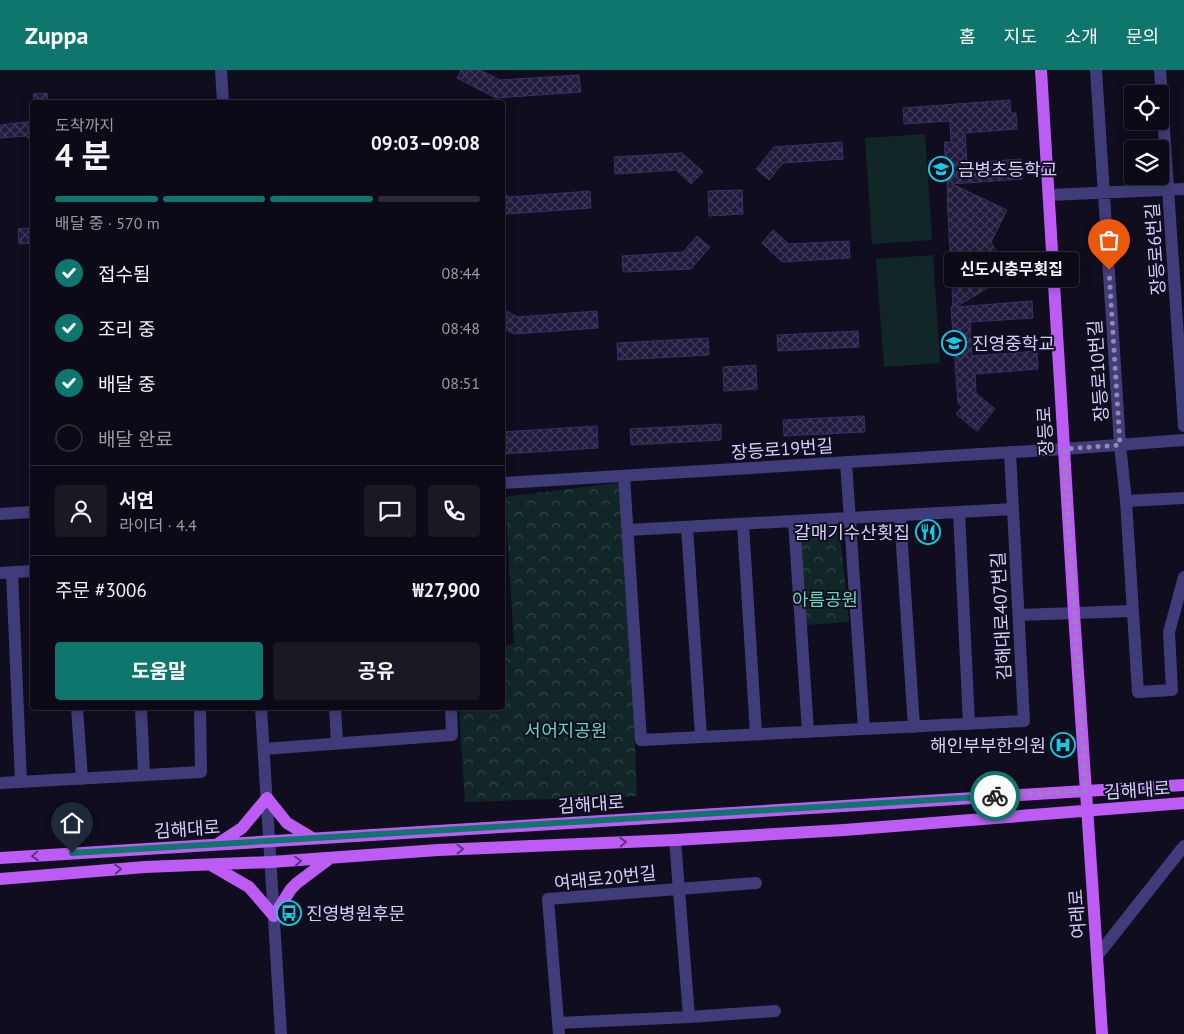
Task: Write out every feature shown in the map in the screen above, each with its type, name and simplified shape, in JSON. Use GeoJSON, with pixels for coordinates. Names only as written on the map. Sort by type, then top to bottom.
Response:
{"type":"FeatureCollection","features":[{"type":"Feature","properties":{"kind":"main road","name":"장등로"},"geometry":{"type":"LineString","coordinates":[[1041,70],[1086,791]]}},
{"type":"Feature","properties":{"kind":"main road","name":"김해대로"},"geometry":{"type":"LineString","coordinates":[[0,858],[1184,785]]}},
{"type":"Feature","properties":{"kind":"main road","name":"여래로"},"geometry":{"type":"LineString","coordinates":[[1086,791],[1102,1034]]}},
{"type":"Feature","properties":{"kind":"main road"},"geometry":{"type":"LineString","coordinates":[[216,844],[242,828],[267,798],[287,823],[312,838]]}},
{"type":"Feature","properties":{"kind":"main road","name":"김해대로"},"geometry":{"type":"LineString","coordinates":[[0,878],[146,867],[271,862],[438,850],[674,840],[844,830],[1184,804]]}},
{"type":"Feature","properties":{"kind":"main road"},"geometry":{"type":"LineString","coordinates":[[211,865],[248,888],[274,916],[297,882],[331,858]]}},
{"type":"Feature","properties":{"kind":"street"},"geometry":{"type":"LineString","coordinates":[[221,70],[223,100]]}},
{"type":"Feature","properties":{"kind":"street","name":"장등로10번길"},"geometry":{"type":"LineString","coordinates":[[1096,70],[1138,692],[1172,690],[1169,632],[1184,577]]}},
{"type":"Feature","properties":{"kind":"street","name":"장등로6번길"},"geometry":{"type":"LineString","coordinates":[[1160,70],[1184,426]]}},
{"type":"Feature","properties":{"kind":"street"},"geometry":{"type":"LineString","coordinates":[[1049,195],[1184,189]]}},
{"type":"Feature","properties":{"kind":"street","name":"장등로19번길"},"geometry":{"type":"LineString","coordinates":[[505,483],[1184,440]]}},
{"type":"Feature","properties":{"kind":"street","name":"김해대로407번길"},"geometry":{"type":"LineString","coordinates":[[624,476],[641,740],[1024,721],[1010,452]]}},
{"type":"Feature","properties":{"kind":"street"},"geometry":{"type":"LineString","coordinates":[[846,462],[864,729]]}},
{"type":"Feature","properties":{"kind":"street"},"geometry":{"type":"LineString","coordinates":[[1126,501],[1184,498]]}},
{"type":"Feature","properties":{"kind":"street"},"geometry":{"type":"LineString","coordinates":[[628,530],[1014,509]]}},
{"type":"Feature","properties":{"kind":"street"},"geometry":{"type":"LineString","coordinates":[[0,514],[30,512]]}},
{"type":"Feature","properties":{"kind":"street"},"geometry":{"type":"LineString","coordinates":[[958,512],[969,724]]}},
{"type":"Feature","properties":{"kind":"street"},"geometry":{"type":"LineString","coordinates":[[900,515],[914,726]]}},
{"type":"Feature","properties":{"kind":"street"},"geometry":{"type":"LineString","coordinates":[[794,521],[808,732]]}},
{"type":"Feature","properties":{"kind":"street"},"geometry":{"type":"LineString","coordinates":[[742,524],[756,734]]}},
{"type":"Feature","properties":{"kind":"street"},"geometry":{"type":"LineString","coordinates":[[687,527],[701,737]]}},
{"type":"Feature","properties":{"kind":"street"},"geometry":{"type":"LineString","coordinates":[[20,782],[6,573],[30,571]]}},
{"type":"Feature","properties":{"kind":"street"},"geometry":{"type":"LineString","coordinates":[[1018,616],[1132,611]]}},
{"type":"Feature","properties":{"kind":"street"},"geometry":{"type":"LineString","coordinates":[[77,710],[82,779]]}},
{"type":"Feature","properties":{"kind":"street"},"geometry":{"type":"LineString","coordinates":[[141,710],[144,775]]}},
{"type":"Feature","properties":{"kind":"street"},"geometry":{"type":"LineString","coordinates":[[0,783],[201,772],[200,710]]}},
{"type":"Feature","properties":{"kind":"street"},"geometry":{"type":"LineString","coordinates":[[262,710],[281,1034]]}},
{"type":"Feature","properties":{"kind":"street"},"geometry":{"type":"LineString","coordinates":[[335,710],[337,743]]}},
{"type":"Feature","properties":{"kind":"street"},"geometry":{"type":"LineString","coordinates":[[264,749],[452,735],[451,710]]}},
{"type":"Feature","properties":{"kind":"street"},"geometry":{"type":"LineString","coordinates":[[674,840],[689,1016]]}},
{"type":"Feature","properties":{"kind":"street"},"geometry":{"type":"LineString","coordinates":[[1097,956],[1184,846]]}},
{"type":"Feature","properties":{"kind":"street"},"geometry":{"type":"LineString","coordinates":[[679,889],[756,883]]}},
{"type":"Feature","properties":{"kind":"street","name":"여래로20번길"},"geometry":{"type":"LineString","coordinates":[[558,1029],[548,899],[679,889]]}},
{"type":"Feature","properties":{"kind":"street"},"geometry":{"type":"LineString","coordinates":[[558,1029],[689,1016],[775,1011]]}},
{"type":"Feature","properties":{"kind":"green space"},"geometry":{"type":"Polygon","coordinates":[[[925,134],[932,240],[872,244],[865,138],[925,134]]]}},
{"type":"Feature","properties":{"kind":"green space"},"geometry":{"type":"Polygon","coordinates":[[[933,255],[940,363],[884,367],[876,259],[933,255]]]}},
{"type":"Feature","properties":{"kind":"green space","name":"서어지공원"},"geometry":{"type":"Polygon","coordinates":[[[624,482],[637,796],[465,802],[459,710],[505,710],[505,646],[514,644],[505,497],[624,482]]]}},
{"type":"Feature","properties":{"kind":"green space","name":"아름공원"},"geometry":{"type":"Polygon","coordinates":[[[839,524],[849,622],[805,625],[799,537],[807,526],[839,524]]]}},
{"type":"Feature","properties":{"kind":"building"},"geometry":{"type":"Polygon","coordinates":[[[461,70],[480,70],[500,80],[579,75],[581,92],[496,98],[457,78],[461,70]]]}},
{"type":"Feature","properties":{"kind":"building"},"geometry":{"type":"Polygon","coordinates":[[[47,93],[48,100],[34,100],[33,94],[47,93]]]}},
{"type":"Feature","properties":{"kind":"building"},"geometry":{"type":"Polygon","coordinates":[[[1010,100],[1011,113],[1016,113],[1017,129],[965,133],[967,163],[1021,159],[1022,179],[952,184],[1007,210],[991,242],[1011,274],[956,307],[1032,301],[1033,318],[970,322],[972,356],[1037,351],[1038,369],[975,374],[976,393],[995,409],[977,431],[956,414],[962,407],[958,403],[951,307],[953,307],[944,142],[951,142],[950,121],[904,124],[903,108],[1010,100]]]}},
{"type":"Feature","properties":{"kind":"building"},"geometry":{"type":"Polygon","coordinates":[[[30,121],[30,140],[26,136],[0,138],[0,125],[30,121]]]}},
{"type":"Feature","properties":{"kind":"building"},"geometry":{"type":"Polygon","coordinates":[[[842,142],[843,159],[783,163],[769,180],[756,169],[774,147],[842,142]]]}},
{"type":"Feature","properties":{"kind":"building"},"geometry":{"type":"Polygon","coordinates":[[[682,153],[703,172],[691,184],[676,170],[615,174],[614,157],[682,153]]]}},
{"type":"Feature","properties":{"kind":"building"},"geometry":{"type":"Polygon","coordinates":[[[742,190],[743,214],[709,216],[708,191],[742,190]]]}},
{"type":"Feature","properties":{"kind":"building"},"geometry":{"type":"Polygon","coordinates":[[[590,191],[591,208],[506,214],[505,194],[510,197],[590,191]]]}},
{"type":"Feature","properties":{"kind":"building"},"geometry":{"type":"Polygon","coordinates":[[[30,228],[30,243],[19,244],[18,229],[30,228]]]}},
{"type":"Feature","properties":{"kind":"building"},"geometry":{"type":"Polygon","coordinates":[[[773,230],[789,244],[849,241],[850,258],[782,262],[762,243],[773,230]]]}},
{"type":"Feature","properties":{"kind":"building"},"geometry":{"type":"Polygon","coordinates":[[[697,236],[710,247],[691,269],[623,272],[622,256],[683,252],[697,236]]]}},
{"type":"Feature","properties":{"kind":"building"},"geometry":{"type":"Polygon","coordinates":[[[505,310],[518,317],[597,311],[598,328],[514,334],[505,330],[505,310]]]}},
{"type":"Feature","properties":{"kind":"building"},"geometry":{"type":"Polygon","coordinates":[[[858,331],[859,347],[778,351],[777,335],[858,331]]]}},
{"type":"Feature","properties":{"kind":"building"},"geometry":{"type":"Polygon","coordinates":[[[708,338],[709,355],[618,360],[617,343],[708,338]]]}},
{"type":"Feature","properties":{"kind":"building"},"geometry":{"type":"Polygon","coordinates":[[[756,365],[757,389],[724,391],[723,367],[756,365]]]}},
{"type":"Feature","properties":{"kind":"building"},"geometry":{"type":"Polygon","coordinates":[[[864,416],[865,432],[784,436],[783,420],[864,416]]]}},
{"type":"Feature","properties":{"kind":"building"},"geometry":{"type":"Polygon","coordinates":[[[721,424],[721,440],[631,445],[630,429],[721,424]]]}},
{"type":"Feature","properties":{"kind":"building"},"geometry":{"type":"Polygon","coordinates":[[[597,426],[598,448],[505,454],[505,432],[597,426]]]}},
{"type":"Feature","properties":{"kind":"way so far"},"geometry":{"type":"LineString","coordinates":[[995,796],[1086,791],[1064,449],[1120,445],[1109,270]]}},
{"type":"Feature","properties":{"kind":"place","name":"금병초등학교"},"geometry":{"type":"Point","coordinates":[941,169]}},
{"type":"Feature","properties":{"kind":"place","name":"신도시충무횟집"},"geometry":{"type":"Point","coordinates":[1109,270]}},
{"type":"Feature","properties":{"kind":"place","name":"진영중학교"},"geometry":{"type":"Point","coordinates":[954,343]}},
{"type":"Feature","properties":{"kind":"place","name":"갈매기수산횟집"},"geometry":{"type":"Point","coordinates":[928,532]}},
{"type":"Feature","properties":{"kind":"place","name":"해인부부한의원"},"geometry":{"type":"Point","coordinates":[1063,745]}},
{"type":"Feature","properties":{"kind":"place","name":"진영병원후문"},"geometry":{"type":"Point","coordinates":[289,913]}},
{"type":"Feature","properties":{"kind":"route"},"geometry":{"type":"LineString","coordinates":[[72,853],[995,796]]}}]}
